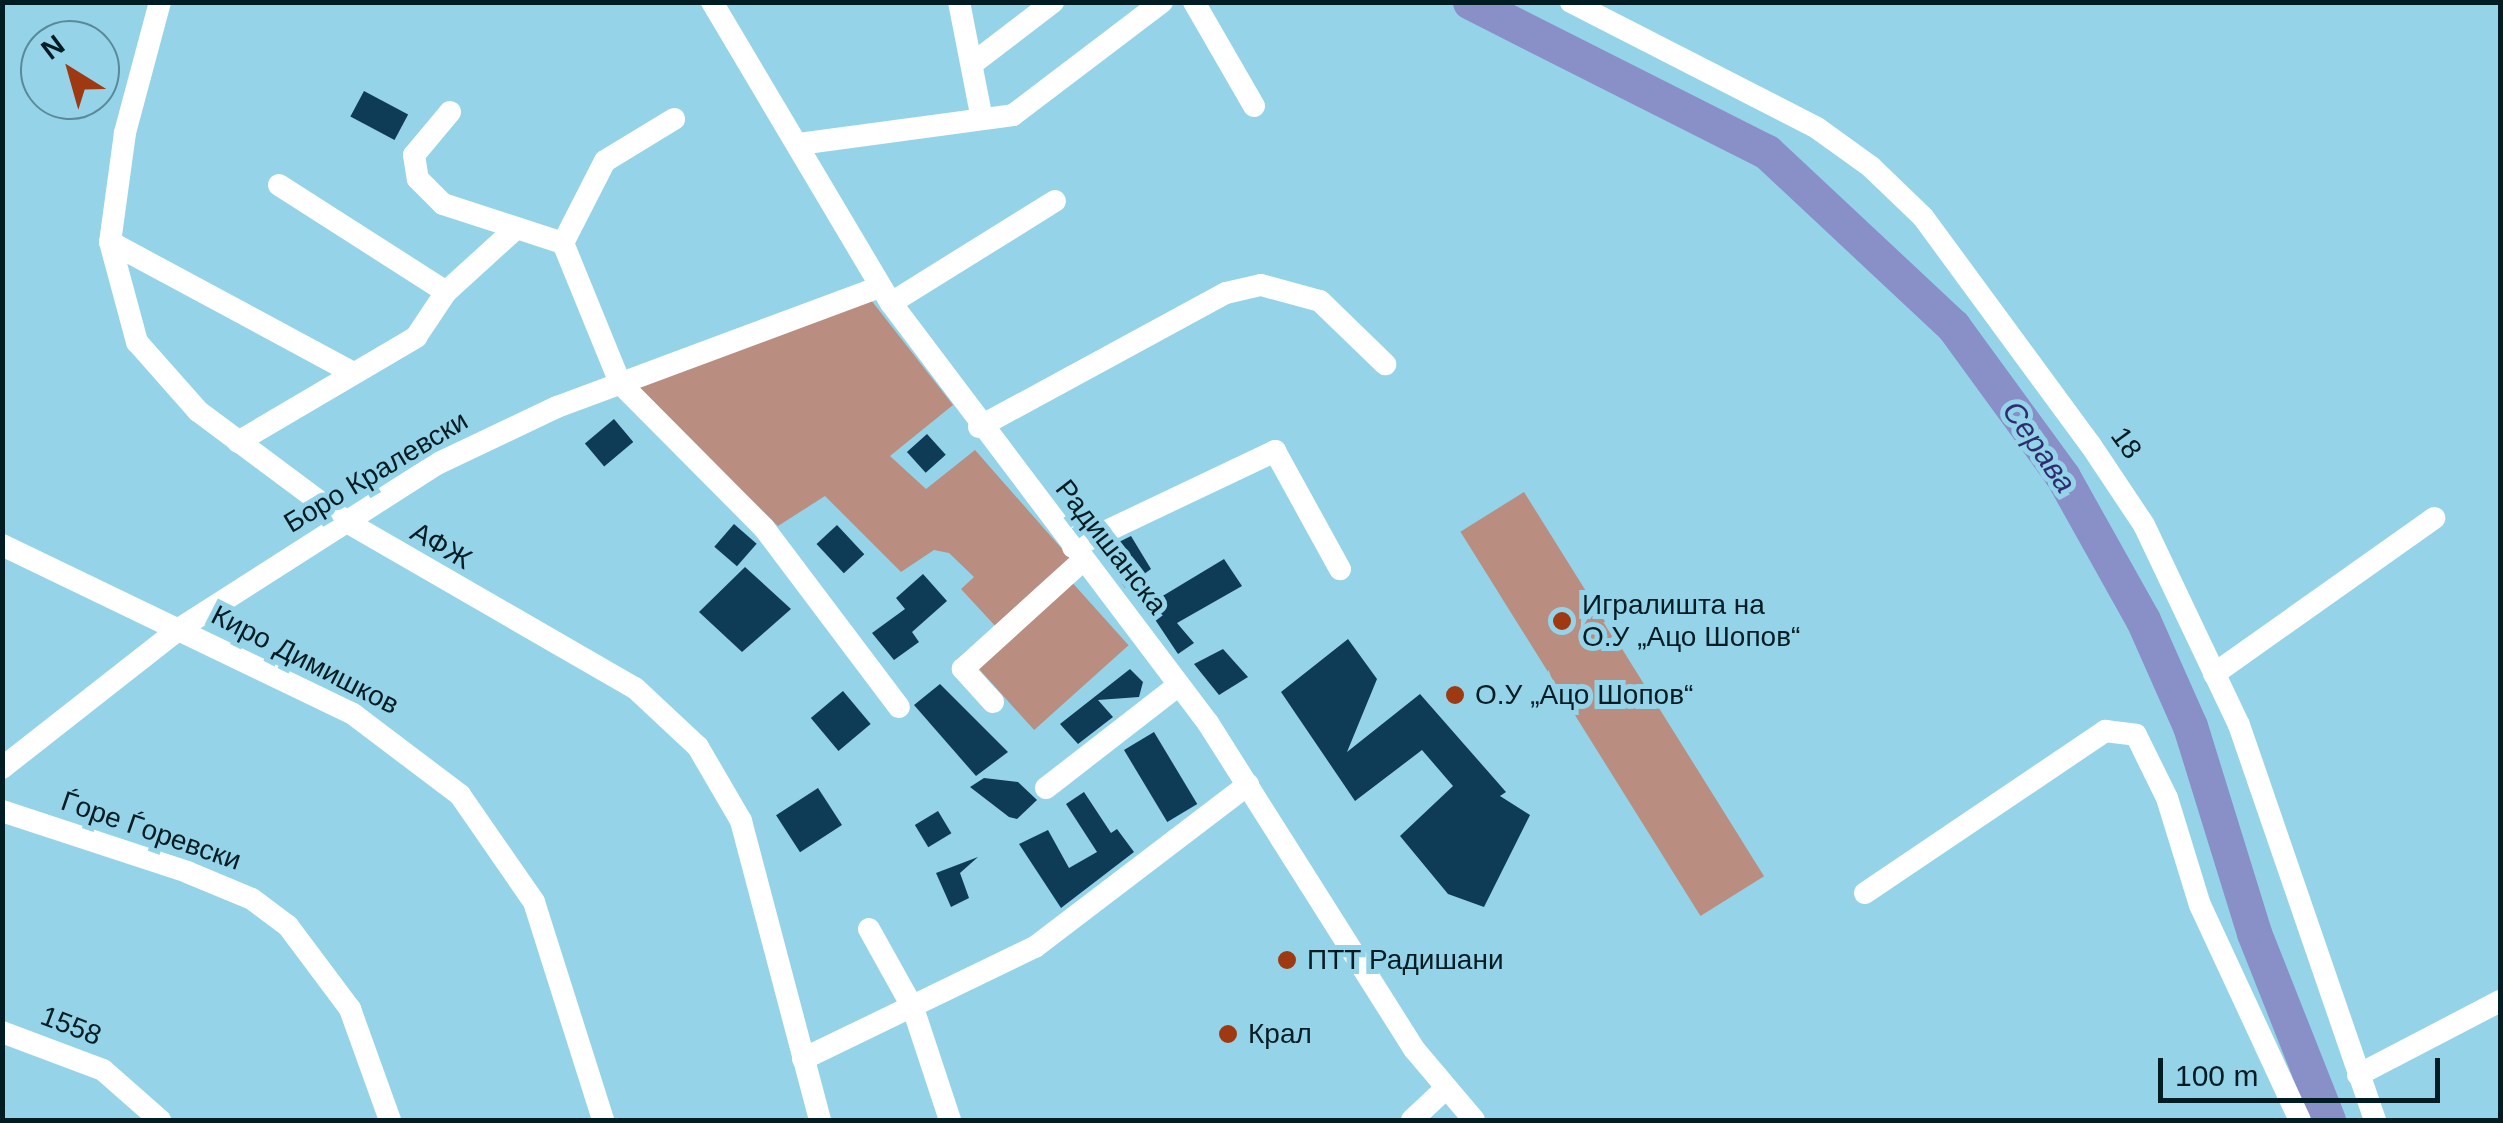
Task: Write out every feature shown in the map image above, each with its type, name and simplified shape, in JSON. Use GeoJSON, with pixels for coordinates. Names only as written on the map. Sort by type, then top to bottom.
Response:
{"type":"FeatureCollection","features":[{"type":"Feature","properties":{"kind":"street","name":"АФЖ"},"geometry":{"type":"LineString","coordinates":[[160,2],[125,133],[110,242],[126,314],[153,368],[238,442],[347,522],[635,688],[698,748],[742,822],[820,1120]]}},
{"type":"Feature","properties":{"kind":"street","name":"Радишанска"},"geometry":{"type":"LineString","coordinates":[[712,2],[886,295],[979,427],[1180,684],[1445,1089],[1474,1120]]}},
{"type":"Feature","properties":{"kind":"street"},"geometry":{"type":"LineString","coordinates":[[959,2],[982,119]]}},
{"type":"Feature","properties":{"kind":"street"},"geometry":{"type":"LineString","coordinates":[[972,64],[1052,2]]}},
{"type":"Feature","properties":{"kind":"street"},"geometry":{"type":"LineString","coordinates":[[798,144],[1012,115],[1162,2]]}},
{"type":"Feature","properties":{"kind":"street"},"geometry":{"type":"LineString","coordinates":[[1194,2],[1254,106]]}},
{"type":"Feature","properties":{"kind":"street","name":"18"},"geometry":{"type":"LineString","coordinates":[[1572,2],[1817,128],[1923,217],[2131,501],[2239,725],[2375,1120]]}},
{"type":"Feature","properties":{"kind":"street"},"geometry":{"type":"LineString","coordinates":[[450,112],[414,155],[418,179],[443,204],[484,211],[512,231],[564,242]]}},
{"type":"Feature","properties":{"kind":"street"},"geometry":{"type":"LineString","coordinates":[[674,118],[604,160],[564,242],[620,382],[764,528],[900,707]]}},
{"type":"Feature","properties":{"kind":"street"},"geometry":{"type":"LineString","coordinates":[[279,185],[446,292]]}},
{"type":"Feature","properties":{"kind":"street","name":"Боро Кралевски"},"geometry":{"type":"LineString","coordinates":[[2,768],[179,629],[439,463],[620,382],[886,295],[1055,201]]}},
{"type":"Feature","properties":{"kind":"street"},"geometry":{"type":"LineString","coordinates":[[238,442],[350,371],[416,338],[446,292],[512,231]]}},
{"type":"Feature","properties":{"kind":"street"},"geometry":{"type":"LineString","coordinates":[[110,242],[350,371]]}},
{"type":"Feature","properties":{"kind":"street"},"geometry":{"type":"LineString","coordinates":[[979,427],[1226,293],[1261,284],[1332,308],[1386,364]]}},
{"type":"Feature","properties":{"kind":"street"},"geometry":{"type":"LineString","coordinates":[[993,702],[963,668],[1078,554],[1275,451],[1340,569]]}},
{"type":"Feature","properties":{"kind":"street"},"geometry":{"type":"LineString","coordinates":[[2214,674],[2434,518]]}},
{"type":"Feature","properties":{"kind":"street","name":"Киро Димишков"},"geometry":{"type":"LineString","coordinates":[[2,545],[368,723],[438,774],[484,821],[534,902],[603,1120]]}},
{"type":"Feature","properties":{"kind":"street"},"geometry":{"type":"LineString","coordinates":[[1046,788],[1180,684]]}},
{"type":"Feature","properties":{"kind":"street"},"geometry":{"type":"LineString","coordinates":[[1864,892],[2105,731],[2136,735],[2167,798],[2200,905],[2300,1120]]}},
{"type":"Feature","properties":{"kind":"street"},"geometry":{"type":"LineString","coordinates":[[804,1060],[1035,947],[1248,785]]}},
{"type":"Feature","properties":{"kind":"street","name":"Ѓоре Ѓоревски"},"geometry":{"type":"LineString","coordinates":[[2,811],[187,872],[252,899],[288,926],[350,1009],[390,1120]]}},
{"type":"Feature","properties":{"kind":"street"},"geometry":{"type":"LineString","coordinates":[[870,929],[913,1008],[950,1120]]}},
{"type":"Feature","properties":{"kind":"street"},"geometry":{"type":"LineString","coordinates":[[2358,1075],[2500,1001]]}},
{"type":"Feature","properties":{"kind":"street","name":"1558"},"geometry":{"type":"LineString","coordinates":[[2,1032],[103,1070],[160,1120]]}},
{"type":"Feature","properties":{"kind":"street"},"geometry":{"type":"LineString","coordinates":[[1412,1120],[1445,1089]]}},
{"type":"Feature","properties":{"kind":"shaded area"},"geometry":{"type":"Polygon","coordinates":[[[871,300],[953,405],[890,456],[926,489],[975,450],[1070,558],[998,629],[961,589],[974,577],[949,553],[934,550],[901,572],[825,496],[778,526],[637,388],[871,300]]]}},
{"type":"Feature","properties":{"kind":"shaded area","name":"Игралишта на О.У „Ацо Шопов“"},"geometry":{"type":"Polygon","coordinates":[[[1524,492],[1764,876],[1700,916],[1460,532],[1524,492]]]}},
{"type":"Feature","properties":{"kind":"shaded area"},"geometry":{"type":"Polygon","coordinates":[[[1069,579],[1129,645],[1034,730],[975,664],[1069,579]]]}},
{"type":"Feature","properties":{"kind":"building"},"geometry":{"type":"Polygon","coordinates":[[[364,91],[408,114],[395,140],[350,117],[364,91]]]}},
{"type":"Feature","properties":{"kind":"building"},"geometry":{"type":"Polygon","coordinates":[[[614,419],[633,442],[604,466],[585,443],[614,419]]]}},
{"type":"Feature","properties":{"kind":"building"},"geometry":{"type":"Polygon","coordinates":[[[927,434],[946,455],[926,473],[907,452],[927,434]]]}},
{"type":"Feature","properties":{"kind":"building"},"geometry":{"type":"Polygon","coordinates":[[[734,524],[757,544],[737,566],[714,547],[734,524]]]}},
{"type":"Feature","properties":{"kind":"building"},"geometry":{"type":"Polygon","coordinates":[[[837,525],[864,554],[844,573],[817,544],[837,525]]]}},
{"type":"Feature","properties":{"kind":"building"},"geometry":{"type":"Polygon","coordinates":[[[1131,536],[1151,569],[1125,588],[1101,551],[1131,536]]]}},
{"type":"Feature","properties":{"kind":"building"},"geometry":{"type":"Polygon","coordinates":[[[1224,559],[1242,586],[1177,623],[1194,643],[1178,654],[1146,606],[1224,559]]]}},
{"type":"Feature","properties":{"kind":"building"},"geometry":{"type":"Polygon","coordinates":[[[745,567],[791,609],[742,652],[699,612],[745,567]]]}},
{"type":"Feature","properties":{"kind":"building"},"geometry":{"type":"Polygon","coordinates":[[[923,574],[947,601],[912,632],[919,642],[894,660],[872,633],[905,609],[896,598],[923,574]]]}},
{"type":"Feature","properties":{"kind":"building"},"geometry":{"type":"Polygon","coordinates":[[[1348,639],[1377,679],[1347,752],[1420,694],[1506,792],[1500,796],[1530,815],[1484,907],[1448,894],[1400,836],[1453,786],[1422,750],[1355,801],[1281,692],[1348,639]]]}},
{"type":"Feature","properties":{"kind":"building"},"geometry":{"type":"Polygon","coordinates":[[[1223,649],[1248,677],[1219,695],[1194,664],[1223,649]]]}},
{"type":"Feature","properties":{"kind":"building"},"geometry":{"type":"Polygon","coordinates":[[[1130,669],[1143,682],[1139,697],[1098,700],[1113,717],[1078,744],[1060,724],[1130,669]]]}},
{"type":"Feature","properties":{"kind":"building"},"geometry":{"type":"Polygon","coordinates":[[[940,684],[1008,752],[976,776],[914,705],[940,684]]]}},
{"type":"Feature","properties":{"kind":"building"},"geometry":{"type":"Polygon","coordinates":[[[843,691],[871,724],[838,751],[811,718],[843,691]]]}},
{"type":"Feature","properties":{"kind":"building"},"geometry":{"type":"Polygon","coordinates":[[[1154,732],[1197,804],[1167,822],[1124,750],[1154,732]]]}},
{"type":"Feature","properties":{"kind":"building"},"geometry":{"type":"Polygon","coordinates":[[[984,778],[1018,782],[1037,800],[1017,819],[1009,817],[970,787],[984,778]]]}},
{"type":"Feature","properties":{"kind":"building"},"geometry":{"type":"Polygon","coordinates":[[[818,788],[842,825],[800,852],[776,815],[818,788]]]}},
{"type":"Feature","properties":{"kind":"building"},"geometry":{"type":"Polygon","coordinates":[[[1084,792],[1111,833],[1117,829],[1134,852],[1061,908],[1019,844],[1048,830],[1069,868],[1097,852],[1066,804],[1084,792]]]}},
{"type":"Feature","properties":{"kind":"building"},"geometry":{"type":"Polygon","coordinates":[[[938,811],[951,833],[928,847],[915,825],[938,811]]]}},
{"type":"Feature","properties":{"kind":"building"},"geometry":{"type":"Polygon","coordinates":[[[978,857],[960,873],[969,898],[951,907],[936,873],[978,857]]]}},
{"type":"Feature","properties":{"kind":"waterway","name":"Серава"},"geometry":{"type":"LineString","coordinates":[[1470,2],[1767,152],[1953,326],[2063,477],[2143,620],[2190,726],[2254,933],[2328,1120]]}},
{"type":"Feature","properties":{"kind":"place","name":"Игралишта на О.У „Ацо Шопов“"},"geometry":{"type":"Point","coordinates":[1562,621]}},
{"type":"Feature","properties":{"kind":"place","name":"О.У „Ацо Шопов“"},"geometry":{"type":"Point","coordinates":[1455,695]}},
{"type":"Feature","properties":{"kind":"place","name":"ПТТ Радишани"},"geometry":{"type":"Point","coordinates":[1287,960]}},
{"type":"Feature","properties":{"kind":"place","name":"Крал"},"geometry":{"type":"Point","coordinates":[1228,1034]}}]}
